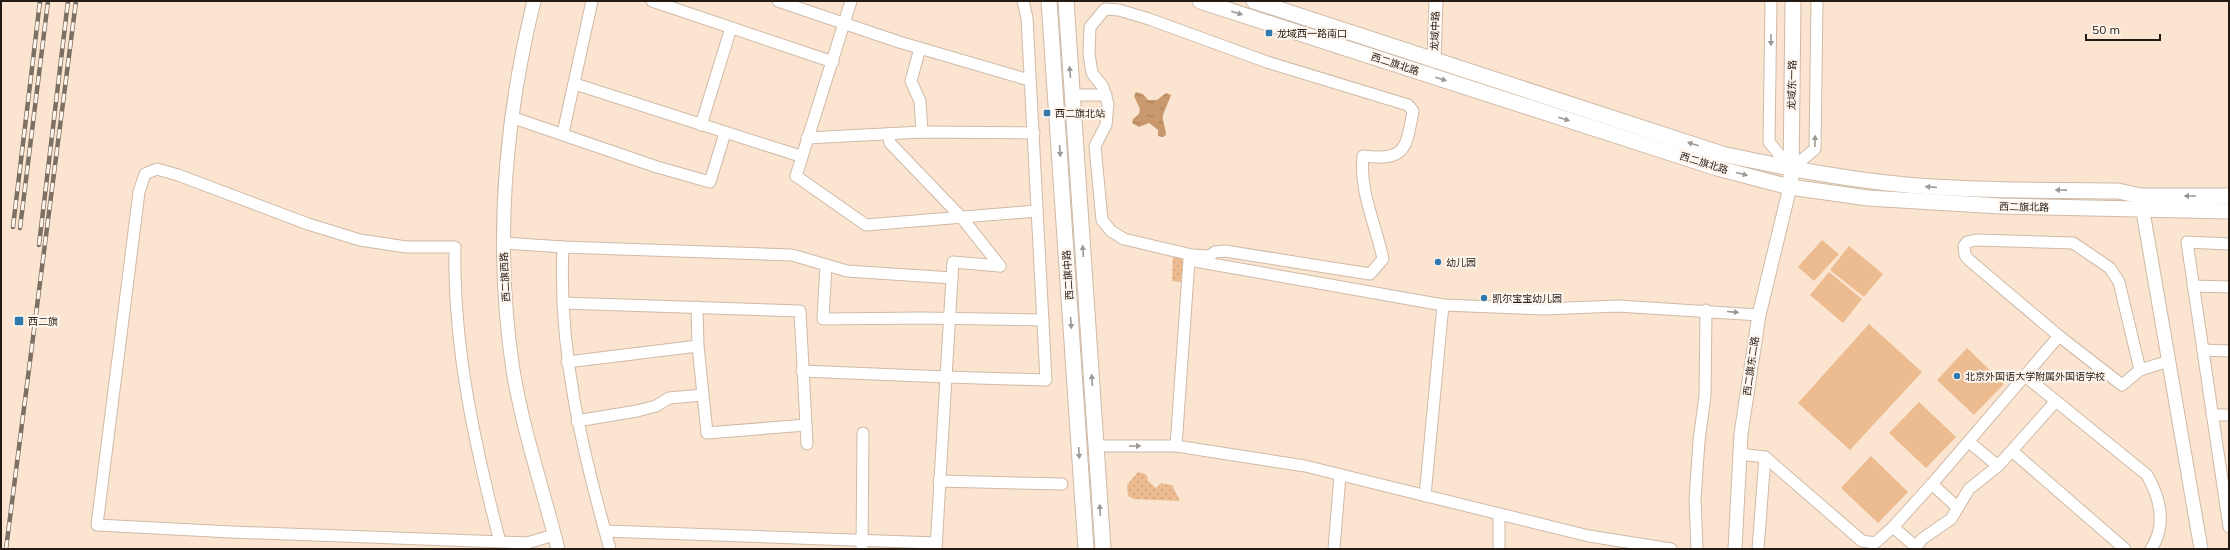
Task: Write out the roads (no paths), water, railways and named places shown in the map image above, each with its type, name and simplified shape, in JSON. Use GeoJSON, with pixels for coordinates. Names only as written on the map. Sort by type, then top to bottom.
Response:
{"type":"FeatureCollection","features":[{"type":"Feature","properties":{"kind":"main road","name":"西二旗中路"},"geometry":{"type":"LineString","coordinates":[[1049,1],[1086,549]]}},
{"type":"Feature","properties":{"kind":"main road","name":"西二旗中路"},"geometry":{"type":"LineString","coordinates":[[1066,1],[1103,549]]}},
{"type":"Feature","properties":{"kind":"main road","name":"西二旗北路"},"geometry":{"type":"LineString","coordinates":[[1200,1],[1717,168],[1790,187],[1868,198],[1936,204],[2142,203],[2229,196]]}},
{"type":"Feature","properties":{"kind":"main road","name":"西二旗北路"},"geometry":{"type":"LineString","coordinates":[[1254,1],[1722,154],[1791,169],[1934,188],[2118,191],[2142,203],[2229,211]]}},
{"type":"Feature","properties":{"kind":"main road","name":"龙域东一路"},"geometry":{"type":"LineString","coordinates":[[1790,187],[1793,1]]}},
{"type":"Feature","properties":{"kind":"street","name":"西二旗西路"},"geometry":{"type":"LineString","coordinates":[[534,1],[523,48],[511,117],[505,168],[503,243],[508,324],[514,370],[526,434],[558,549]]}},
{"type":"Feature","properties":{"kind":"street"},"geometry":{"type":"LineString","coordinates":[[563,133],[575,84],[592,1]]}},
{"type":"Feature","properties":{"kind":"street"},"geometry":{"type":"LineString","coordinates":[[652,1],[833,62]]}},
{"type":"Feature","properties":{"kind":"street"},"geometry":{"type":"LineString","coordinates":[[778,1],[920,48],[1029,80]]}},
{"type":"Feature","properties":{"kind":"street"},"geometry":{"type":"LineString","coordinates":[[851,1],[833,62],[800,156],[796,176],[866,225],[1037,211]]}},
{"type":"Feature","properties":{"kind":"street"},"geometry":{"type":"LineString","coordinates":[[802,370],[1046,380],[1034,134],[1029,80],[1027,18],[1023,1]]}},
{"type":"Feature","properties":{"kind":"street","name":"龙域中路"},"geometry":{"type":"LineString","coordinates":[[1434,61],[1436,1]]}},
{"type":"Feature","properties":{"kind":"street"},"geometry":{"type":"LineString","coordinates":[[1771,1],[1769,142],[1791,169],[1815,149],[1817,1]]}},
{"type":"Feature","properties":{"kind":"street"},"geometry":{"type":"LineString","coordinates":[[1105,9],[1119,10],[1168,25],[1267,62],[1408,105],[1414,111],[1408,138],[1401,152],[1394,157],[1363,156],[1362,167],[1364,187],[1383,259],[1370,274],[1225,251],[1215,252],[1209,256],[1192,255],[1124,239],[1102,220],[1095,146],[1106,126],[1109,114],[1106,94],[1092,73],[1089,54],[1090,28],[1105,9]]}},
{"type":"Feature","properties":{"kind":"street"},"geometry":{"type":"LineString","coordinates":[[701,125],[731,28]]}},
{"type":"Feature","properties":{"kind":"street"},"geometry":{"type":"LineString","coordinates":[[920,48],[911,81],[920,101],[922,132]]}},
{"type":"Feature","properties":{"kind":"street"},"geometry":{"type":"LineString","coordinates":[[575,84],[800,156]]}},
{"type":"Feature","properties":{"kind":"street"},"geometry":{"type":"LineString","coordinates":[[1072,95],[1106,94]]}},
{"type":"Feature","properties":{"kind":"street"},"geometry":{"type":"LineString","coordinates":[[511,117],[563,133],[657,167],[710,182],[725,133]]}},
{"type":"Feature","properties":{"kind":"street"},"geometry":{"type":"LineString","coordinates":[[807,138],[922,132],[1034,134]]}},
{"type":"Feature","properties":{"kind":"street"},"geometry":{"type":"LineString","coordinates":[[605,531],[862,545],[936,546],[953,262],[1000,266],[962,218],[890,143],[888,134]]}},
{"type":"Feature","properties":{"kind":"street"},"geometry":{"type":"LineString","coordinates":[[500,542],[481,466],[468,402],[456,295],[455,247],[406,247],[360,240],[308,224],[178,174],[157,169],[145,174],[139,192],[97,525],[231,532],[500,542],[528,546],[554,535]]}},
{"type":"Feature","properties":{"kind":"street","name":"西二旗东二路"},"geometry":{"type":"LineString","coordinates":[[1735,549],[1739,454],[1759,315],[1790,187]]}},
{"type":"Feature","properties":{"kind":"street"},"geometry":{"type":"LineString","coordinates":[[2142,203],[2201,549]]}},
{"type":"Feature","properties":{"kind":"street"},"geometry":{"type":"LineString","coordinates":[[2140,370],[2119,282],[2110,268],[2072,243],[1976,240],[1967,242],[1964,246],[1965,255],[1969,260],[2059,336],[2122,384],[2140,370],[2169,361]]}},
{"type":"Feature","properties":{"kind":"street"},"geometry":{"type":"LineString","coordinates":[[2229,244],[2187,242],[2229,527]]}},
{"type":"Feature","properties":{"kind":"street"},"geometry":{"type":"LineString","coordinates":[[503,243],[563,247],[792,255],[847,272],[952,278]]}},
{"type":"Feature","properties":{"kind":"street"},"geometry":{"type":"LineString","coordinates":[[563,247],[562,303],[567,362],[587,470],[610,549]]}},
{"type":"Feature","properties":{"kind":"street"},"geometry":{"type":"LineString","coordinates":[[1176,446],[1189,260],[1443,305],[1543,308],[1618,306],[1706,310],[1759,315]]}},
{"type":"Feature","properties":{"kind":"street"},"geometry":{"type":"LineString","coordinates":[[826,265],[824,319],[950,318],[1043,320]]}},
{"type":"Feature","properties":{"kind":"street"},"geometry":{"type":"LineString","coordinates":[[2193,286],[2229,287]]}},
{"type":"Feature","properties":{"kind":"street"},"geometry":{"type":"LineString","coordinates":[[562,303],[800,311],[807,444]]}},
{"type":"Feature","properties":{"kind":"street"},"geometry":{"type":"LineString","coordinates":[[1425,496],[1443,305]]}},
{"type":"Feature","properties":{"kind":"street"},"geometry":{"type":"LineString","coordinates":[[697,307],[698,346],[707,433],[806,425]]}},
{"type":"Feature","properties":{"kind":"street"},"geometry":{"type":"LineString","coordinates":[[1697,549],[1695,500],[1698,441],[1705,395],[1706,310]]}},
{"type":"Feature","properties":{"kind":"street"},"geometry":{"type":"LineString","coordinates":[[1739,454],[1764,457],[1865,543],[1877,542],[1893,527],[1932,484],[2059,336]]}},
{"type":"Feature","properties":{"kind":"street"},"geometry":{"type":"LineString","coordinates":[[567,362],[698,346]]}},
{"type":"Feature","properties":{"kind":"street"},"geometry":{"type":"LineString","coordinates":[[2203,350],[2229,351]]}},
{"type":"Feature","properties":{"kind":"street"},"geometry":{"type":"LineString","coordinates":[[2025,376],[2147,474],[2154,488],[2161,517],[2157,537],[2151,549]]}},
{"type":"Feature","properties":{"kind":"street"},"geometry":{"type":"LineString","coordinates":[[577,421],[637,411],[656,406],[669,398],[703,395]]}},
{"type":"Feature","properties":{"kind":"street"},"geometry":{"type":"LineString","coordinates":[[1893,527],[1915,548],[1924,537],[1948,522],[1971,486],[1998,466],[2056,401]]}},
{"type":"Feature","properties":{"kind":"street"},"geometry":{"type":"LineString","coordinates":[[2212,415],[2229,415]]}},
{"type":"Feature","properties":{"kind":"street"},"geometry":{"type":"LineString","coordinates":[[862,545],[863,434]]}},
{"type":"Feature","properties":{"kind":"street"},"geometry":{"type":"LineString","coordinates":[[1969,442],[1998,466]]}},
{"type":"Feature","properties":{"kind":"street"},"geometry":{"type":"LineString","coordinates":[[1096,446],[1176,446],[1305,466],[1589,536],[1670,549]]}},
{"type":"Feature","properties":{"kind":"street"},"geometry":{"type":"LineString","coordinates":[[2012,451],[2125,549]]}},
{"type":"Feature","properties":{"kind":"street"},"geometry":{"type":"LineString","coordinates":[[1758,549],[1764,457]]}},
{"type":"Feature","properties":{"kind":"street"},"geometry":{"type":"LineString","coordinates":[[1334,549],[1340,475]]}},
{"type":"Feature","properties":{"kind":"street"},"geometry":{"type":"LineString","coordinates":[[939,481],[1062,484]]}},
{"type":"Feature","properties":{"kind":"street"},"geometry":{"type":"LineString","coordinates":[[1932,484],[1957,507]]}},
{"type":"Feature","properties":{"kind":"street"},"geometry":{"type":"LineString","coordinates":[[1499,514],[1500,549]]}},
{"type":"Feature","properties":{"kind":"water"},"geometry":{"type":"Polygon","coordinates":[[[1136,92],[1143,94],[1148,100],[1157,100],[1166,93],[1171,95],[1163,115],[1166,135],[1163,137],[1158,136],[1158,130],[1149,123],[1139,127],[1132,123],[1133,119],[1139,114],[1140,109],[1134,96],[1136,92]]]}},
{"type":"Feature","properties":{"kind":"railway"},"geometry":{"type":"LineString","coordinates":[[13,227],[40,1]]}},
{"type":"Feature","properties":{"kind":"railway"},"geometry":{"type":"LineString","coordinates":[[20,228],[48,1]]}},
{"type":"Feature","properties":{"kind":"railway"},"geometry":{"type":"LineString","coordinates":[[39,245],[68,1]]}},
{"type":"Feature","properties":{"kind":"railway"},"geometry":{"type":"LineString","coordinates":[[6,549],[76,1]]}},
{"type":"Feature","properties":{"kind":"place","name":"龙域西一路南口"},"geometry":{"type":"Point","coordinates":[1269,33]}},
{"type":"Feature","properties":{"kind":"place","name":"西二旗北站"},"geometry":{"type":"Point","coordinates":[1047,113]}},
{"type":"Feature","properties":{"kind":"place","name":"幼儿园"},"geometry":{"type":"Point","coordinates":[1438,262]}},
{"type":"Feature","properties":{"kind":"place","name":"凯尔宝宝幼儿园"},"geometry":{"type":"Point","coordinates":[1484,298]}},
{"type":"Feature","properties":{"kind":"place","name":"西二旗"},"geometry":{"type":"Point","coordinates":[19,321]}},
{"type":"Feature","properties":{"kind":"place","name":"北京外国语大学附属外国语学校"},"geometry":{"type":"Point","coordinates":[1957,376]}}]}
